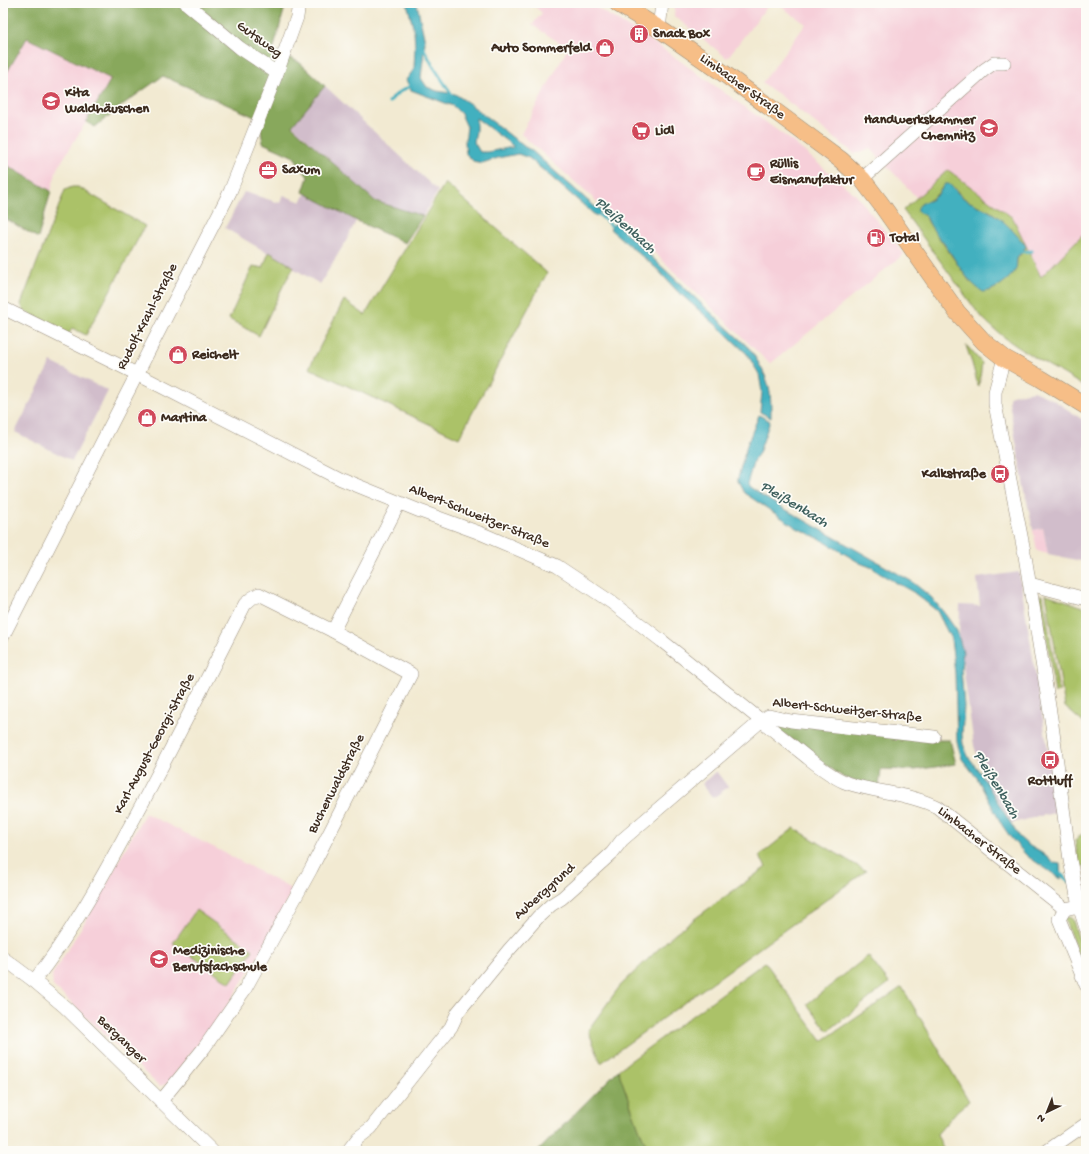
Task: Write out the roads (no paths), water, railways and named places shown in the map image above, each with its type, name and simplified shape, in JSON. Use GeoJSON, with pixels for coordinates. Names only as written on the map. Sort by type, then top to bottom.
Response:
{"type":"FeatureCollection","features":[{"type":"Feature","properties":{"kind":"main road","name":"Limbacher Straße"},"geometry":{"type":"LineString","coordinates":[[617,3],[659,29],[765,103],[841,160],[862,179],[958,312],[984,342],[1004,358]]}},
{"type":"Feature","properties":{"kind":"main road"},"geometry":{"type":"LineString","coordinates":[[1004,358],[1046,381],[1086,406]]}},
{"type":"Feature","properties":{"kind":"street","name":"Gutsweg"},"geometry":{"type":"LineString","coordinates":[[186,3],[240,48],[277,73]]}},
{"type":"Feature","properties":{"kind":"street","name":"Rudolf-Krahl-Straße"},"geometry":{"type":"LineString","coordinates":[[3,636],[230,192],[286,49],[297,17],[298,3]]}},
{"type":"Feature","properties":{"kind":"street"},"geometry":{"type":"LineString","coordinates":[[659,29],[662,3]]}},
{"type":"Feature","properties":{"kind":"street"},"geometry":{"type":"LineString","coordinates":[[862,179],[984,70],[994,63],[1004,64]]}},
{"type":"Feature","properties":{"kind":"street","name":"Albert-Schweitzer-Straße"},"geometry":{"type":"LineString","coordinates":[[3,308],[137,374],[341,479],[399,503],[480,533],[557,566],[633,620],[762,720],[769,716],[791,721],[934,737]]}},
{"type":"Feature","properties":{"kind":"street"},"geometry":{"type":"LineString","coordinates":[[1004,358],[994,392],[995,404],[1030,584],[1054,738],[1070,860],[1079,906],[1086,928]]}},
{"type":"Feature","properties":{"kind":"street"},"geometry":{"type":"LineString","coordinates":[[333,631],[399,503]]}},
{"type":"Feature","properties":{"kind":"street"},"geometry":{"type":"LineString","coordinates":[[1030,584],[1086,600]]}},
{"type":"Feature","properties":{"kind":"street","name":"Karl-August-Georgi-Straße"},"geometry":{"type":"LineString","coordinates":[[34,981],[59,947],[95,890],[166,759],[245,604],[259,594],[333,631]]}},
{"type":"Feature","properties":{"kind":"street","name":"Buchenwaldstraße"},"geometry":{"type":"LineString","coordinates":[[160,1101],[204,1048],[245,989],[311,869],[411,674],[333,631]]}},
{"type":"Feature","properties":{"kind":"street","name":"Limbacher Straße"},"geometry":{"type":"LineString","coordinates":[[762,720],[808,758],[839,779],[873,790],[927,802],[937,807],[1065,909]]}},
{"type":"Feature","properties":{"kind":"street","name":"Auberggrund"},"geometry":{"type":"LineString","coordinates":[[348,1151],[358,1138],[371,1128],[451,1028],[458,1012],[538,917],[551,905],[562,898],[612,853],[622,840],[762,720]]}},
{"type":"Feature","properties":{"kind":"street"},"geometry":{"type":"LineString","coordinates":[[1079,906],[1065,909],[1059,919],[1086,985]]}},
{"type":"Feature","properties":{"kind":"street","name":"Berganger"},"geometry":{"type":"LineString","coordinates":[[3,958],[65,1007],[212,1151]]}},
{"type":"Feature","properties":{"kind":"street"},"geometry":{"type":"LineString","coordinates":[[1050,1150],[1086,1124]]}},
{"type":"Feature","properties":{"kind":"water"},"geometry":{"type":"Polygon","coordinates":[[[407,3],[417,4],[425,42],[421,78],[427,87],[437,91],[455,94],[470,104],[525,147],[531,150],[595,207],[602,210],[596,216],[529,158],[518,154],[482,163],[473,161],[466,154],[465,142],[467,127],[461,114],[453,106],[411,90],[406,80],[414,69],[414,31],[407,3]],[[476,118],[474,142],[480,152],[487,152],[513,146],[476,118]]]}},
{"type":"Feature","properties":{"kind":"water"},"geometry":{"type":"Polygon","coordinates":[[[945,184],[949,184],[960,195],[973,204],[997,216],[1026,246],[1018,257],[1014,273],[1002,284],[992,290],[983,292],[977,288],[962,271],[927,218],[918,212],[920,204],[931,200],[939,193],[945,184]]]}},
{"type":"Feature","properties":{"kind":"water"},"geometry":{"type":"Polygon","coordinates":[[[615,223],[749,348],[765,375],[769,387],[771,418],[760,412],[762,392],[759,374],[747,354],[677,291],[657,269],[610,229],[615,223]]]}},
{"type":"Feature","properties":{"kind":"water"},"geometry":{"type":"Polygon","coordinates":[[[759,415],[770,421],[759,453],[754,460],[747,484],[749,487],[762,496],[911,581],[931,597],[957,631],[963,652],[961,669],[964,706],[962,735],[963,744],[968,756],[981,774],[1019,837],[1054,863],[1060,864],[1061,879],[1027,856],[1011,838],[1002,825],[977,778],[962,759],[957,742],[955,674],[951,639],[937,611],[913,592],[879,573],[873,568],[860,563],[820,539],[797,528],[744,493],[738,482],[738,478],[747,445],[759,415]]]}},
{"type":"Feature","properties":{"kind":"waterway"},"geometry":{"type":"LineString","coordinates":[[423,47],[433,66],[452,95]]}},
{"type":"Feature","properties":{"kind":"waterway"},"geometry":{"type":"LineString","coordinates":[[389,102],[394,96],[413,85]]}},
{"type":"Feature","properties":{"kind":"waterway","name":"Pleißenbach"},"geometry":{"type":"LineString","coordinates":[[596,212],[614,228]]}},
{"type":"Feature","properties":{"kind":"waterway"},"geometry":{"type":"LineString","coordinates":[[1020,252],[1032,251]]}},
{"type":"Feature","properties":{"kind":"waterway","name":"Pleißenbach"},"geometry":{"type":"LineString","coordinates":[[1058,872],[1070,882]]}},
{"type":"Feature","properties":{"kind":"waterway","name":"Pleißenbach"},"geometry":{"type":"LineString","coordinates":[[1080,889],[1086,894]]}},
{"type":"Feature","properties":{"kind":"place","name":"Snack Box"},"geometry":{"type":"Point","coordinates":[639,34]}},
{"type":"Feature","properties":{"kind":"place","name":"Auto Sommerfeld"},"geometry":{"type":"Point","coordinates":[605,48]}},
{"type":"Feature","properties":{"kind":"place","name":"Kita Waldhäuschen"},"geometry":{"type":"Point","coordinates":[51,101]}},
{"type":"Feature","properties":{"kind":"place","name":"Handwerkskammer Chemnitz"},"geometry":{"type":"Point","coordinates":[989,128]}},
{"type":"Feature","properties":{"kind":"place","name":"Lidl"},"geometry":{"type":"Point","coordinates":[641,131]}},
{"type":"Feature","properties":{"kind":"place","name":"Saxum"},"geometry":{"type":"Point","coordinates":[268,170]}},
{"type":"Feature","properties":{"kind":"place","name":"Rüllis Eismanufaktur"},"geometry":{"type":"Point","coordinates":[756,172]}},
{"type":"Feature","properties":{"kind":"place","name":"Total"},"geometry":{"type":"Point","coordinates":[876,238]}},
{"type":"Feature","properties":{"kind":"place","name":"Reichelt"},"geometry":{"type":"Point","coordinates":[178,355]}},
{"type":"Feature","properties":{"kind":"place","name":"Martina"},"geometry":{"type":"Point","coordinates":[147,418]}},
{"type":"Feature","properties":{"kind":"place","name":"Kalkstraße"},"geometry":{"type":"Point","coordinates":[1000,474]}},
{"type":"Feature","properties":{"kind":"place","name":"Rottluff"},"geometry":{"type":"Point","coordinates":[1050,760]}},
{"type":"Feature","properties":{"kind":"place","name":"Medizinische Berufsfachschule"},"geometry":{"type":"Point","coordinates":[159,959]}}]}
